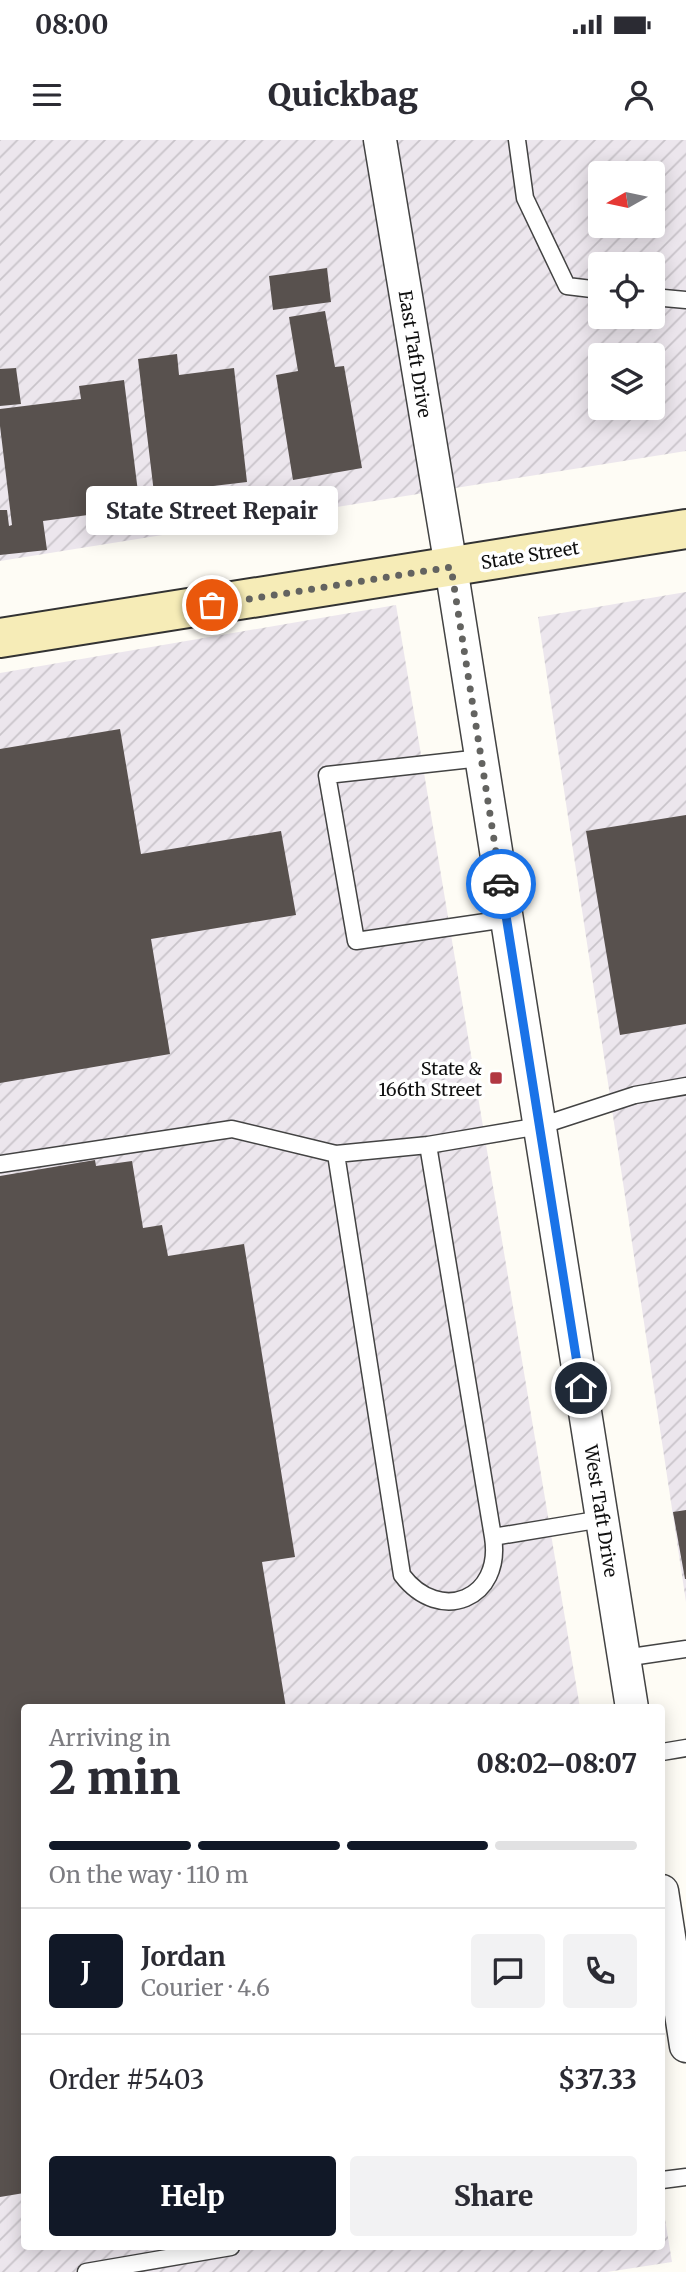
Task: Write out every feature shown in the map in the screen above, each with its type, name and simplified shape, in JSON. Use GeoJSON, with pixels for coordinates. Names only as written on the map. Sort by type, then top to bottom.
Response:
{"type":"FeatureCollection","features":[{"type":"Feature","properties":{"kind":"street","name":"East Taft Drive"},"geometry":{"type":"LineString","coordinates":[[380,140],[451,567]]}},
{"type":"Feature","properties":{"kind":"street","name":"State Street"},"geometry":{"type":"LineString","coordinates":[[0,638],[686,529]]}},
{"type":"Feature","properties":{"kind":"street","name":"West Taft Drive"},"geometry":{"type":"LineString","coordinates":[[451,567],[631,1704]]}},
{"type":"Feature","properties":{"kind":"street"},"geometry":{"type":"LineString","coordinates":[[665,1910],[686,2046]]}},
{"type":"Feature","properties":{"kind":"lane"},"geometry":{"type":"LineString","coordinates":[[517,140],[525,198],[567,286],[588,289]]}},
{"type":"Feature","properties":{"kind":"lane"},"geometry":{"type":"LineString","coordinates":[[665,298],[686,300]]}},
{"type":"Feature","properties":{"kind":"lane"},"geometry":{"type":"LineString","coordinates":[[481,758],[327,775],[356,941],[506,919]]}},
{"type":"Feature","properties":{"kind":"lane"},"geometry":{"type":"LineString","coordinates":[[0,1164],[232,1129],[336,1154],[428,1145],[540,1126],[635,1095],[686,1086]]}},
{"type":"Feature","properties":{"kind":"lane"},"geometry":{"type":"LineString","coordinates":[[336,1154],[402,1575],[412,1588],[425,1597],[441,1602],[458,1601],[472,1595],[485,1584],[493,1569],[496,1553],[428,1145]]}},
{"type":"Feature","properties":{"kind":"lane"},"geometry":{"type":"LineString","coordinates":[[494,1537],[602,1519]]}},
{"type":"Feature","properties":{"kind":"lane"},"geometry":{"type":"LineString","coordinates":[[624,1658],[686,1649]]}},
{"type":"Feature","properties":{"kind":"lane"},"geometry":{"type":"LineString","coordinates":[[665,1752],[686,1748]]}},
{"type":"Feature","properties":{"kind":"lane"},"geometry":{"type":"LineString","coordinates":[[665,2180],[686,2177]]}},
{"type":"Feature","properties":{"kind":"lane"},"geometry":{"type":"LineString","coordinates":[[86,2272],[214,2250]]}},
{"type":"Feature","properties":{"kind":"shaded area"},"geometry":{"type":"Polygon","coordinates":[[[0,140],[686,140],[686,451],[0,561],[0,140]]]}},
{"type":"Feature","properties":{"kind":"shaded area"},"geometry":{"type":"Polygon","coordinates":[[[686,592],[686,1602],[538,617],[686,592]]]}},
{"type":"Feature","properties":{"kind":"shaded area"},"geometry":{"type":"Polygon","coordinates":[[[396,605],[579,1704],[21,1704],[21,2250],[665,2250],[665,2219],[672,2262],[607,2272],[0,2272],[0,673],[396,605]]]}},
{"type":"Feature","properties":{"kind":"building"},"geometry":{"type":"Polygon","coordinates":[[[327,268],[331,302],[273,310],[269,276],[327,268]]]}},
{"type":"Feature","properties":{"kind":"building"},"geometry":{"type":"Polygon","coordinates":[[[325,311],[335,367],[344,366],[362,468],[293,480],[276,375],[298,371],[289,317],[325,311]]]}},
{"type":"Feature","properties":{"kind":"building"},"geometry":{"type":"Polygon","coordinates":[[[177,354],[179,375],[234,368],[247,482],[154,493],[138,359],[177,354]]]}},
{"type":"Feature","properties":{"kind":"building"},"geometry":{"type":"Polygon","coordinates":[[[16,368],[21,404],[0,406],[0,369],[16,368]]]}},
{"type":"Feature","properties":{"kind":"building"},"geometry":{"type":"Polygon","coordinates":[[[124,380],[140,508],[43,521],[47,550],[0,555],[0,510],[7,510],[9,526],[12,525],[0,409],[81,399],[79,386],[124,380]]]}},
{"type":"Feature","properties":{"kind":"building"},"geometry":{"type":"Polygon","coordinates":[[[120,729],[141,854],[281,831],[296,915],[151,939],[170,1054],[0,1083],[0,749],[120,729]]]}},
{"type":"Feature","properties":{"kind":"building"},"geometry":{"type":"Polygon","coordinates":[[[686,815],[686,1024],[620,1035],[586,831],[686,815]]]}},
{"type":"Feature","properties":{"kind":"building"},"geometry":{"type":"Polygon","coordinates":[[[95,1160],[96,1166],[132,1161],[143,1228],[162,1225],[168,1256],[244,1244],[295,1557],[262,1562],[285,1704],[21,1704],[21,2194],[0,2197],[0,1176],[95,1160]]]}},
{"type":"Feature","properties":{"kind":"building"},"geometry":{"type":"Polygon","coordinates":[[[686,1510],[686,1579],[685,1579],[673,1512],[686,1510]]]}},
{"type":"Feature","properties":{"kind":"way so far"},"geometry":{"type":"LineString","coordinates":[[212,605],[451,567],[501,884]]}},
{"type":"Feature","properties":{"kind":"place","name":"State Street Repair"},"geometry":{"type":"Point","coordinates":[212,605]}},
{"type":"Feature","properties":{"kind":"place","name":"State & 166th Street"},"geometry":{"type":"Point","coordinates":[496,1078]}},
{"type":"Feature","properties":{"kind":"route"},"geometry":{"type":"LineString","coordinates":[[501,884],[581,1388]]}}]}
